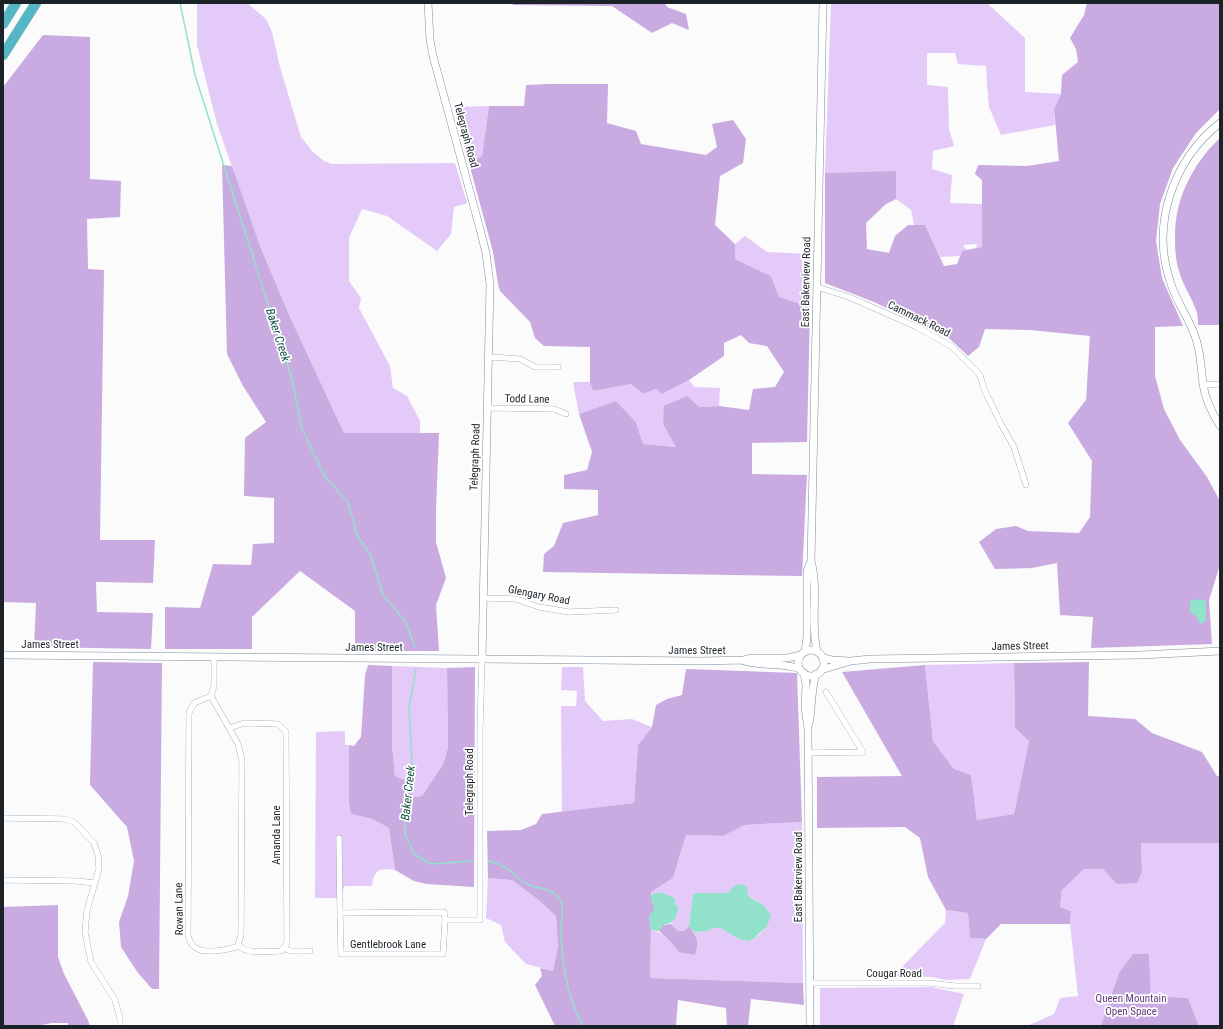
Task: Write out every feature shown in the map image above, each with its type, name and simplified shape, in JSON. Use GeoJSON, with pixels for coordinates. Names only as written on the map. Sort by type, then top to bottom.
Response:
{"type":"FeatureCollection","features":[{"type":"Feature","properties":{"kind":"highway"},"geometry":{"type":"LineString","coordinates":[[3,24],[16,3]]}},
{"type":"Feature","properties":{"kind":"highway"},"geometry":{"type":"LineString","coordinates":[[3,54],[36,3]]}},
{"type":"Feature","properties":{"kind":"main road","name":"Telegraph Road"},"geometry":{"type":"LineString","coordinates":[[428,3],[430,40],[433,56],[486,253],[490,284],[482,659]]}},
{"type":"Feature","properties":{"kind":"main road","name":"East Bakerview Road"},"geometry":{"type":"LineString","coordinates":[[817,651],[814,636],[814,573],[811,561],[824,3]]}},
{"type":"Feature","properties":{"kind":"main road"},"geometry":{"type":"LineString","coordinates":[[1220,124],[1193,150],[1175,179],[1166,211],[1163,244],[1169,279],[1175,297],[1196,337],[1200,355],[1203,385],[1211,411],[1220,426]]}},
{"type":"Feature","properties":{"kind":"main road","name":"East Bakerview Road"},"geometry":{"type":"LineString","coordinates":[[803,653],[807,637],[808,571],[811,561]]}},
{"type":"Feature","properties":{"kind":"main road"},"geometry":{"type":"LineString","coordinates":[[810,650],[817,651],[823,658],[824,664],[819,672],[809,675],[802,671],[799,661],[803,653],[810,650]]}},
{"type":"Feature","properties":{"kind":"main road","name":"James Street"},"geometry":{"type":"LineString","coordinates":[[819,672],[851,661],[870,659],[1118,655],[1220,651]]}},
{"type":"Feature","properties":{"kind":"main road","name":"James Street"},"geometry":{"type":"LineString","coordinates":[[3,655],[744,660],[752,658],[788,658],[803,653]]}},
{"type":"Feature","properties":{"kind":"main road"},"geometry":{"type":"LineString","coordinates":[[823,658],[851,661]]}},
{"type":"Feature","properties":{"kind":"main road","name":"James Street"},"geometry":{"type":"LineString","coordinates":[[744,660],[752,663],[791,665],[802,671]]}},
{"type":"Feature","properties":{"kind":"main road","name":"East Bakerview Road"},"geometry":{"type":"LineString","coordinates":[[802,671],[806,684],[805,708],[808,729],[810,1026]]}},
{"type":"Feature","properties":{"kind":"main road","name":"East Bakerview Road"},"geometry":{"type":"LineString","coordinates":[[808,729],[812,708],[813,685],[819,672]]}},
{"type":"Feature","properties":{"kind":"street","name":"Cammack Road"},"geometry":{"type":"LineString","coordinates":[[817,287],[849,297],[917,327],[951,346],[980,375],[1001,424],[1014,447],[1026,485]]}},
{"type":"Feature","properties":{"kind":"street"},"geometry":{"type":"LineString","coordinates":[[489,357],[520,359],[535,367],[558,366]]}},
{"type":"Feature","properties":{"kind":"street"},"geometry":{"type":"LineString","coordinates":[[1203,385],[1220,384]]}},
{"type":"Feature","properties":{"kind":"street","name":"Todd Lane"},"geometry":{"type":"LineString","coordinates":[[488,408],[554,409],[566,414]]}},
{"type":"Feature","properties":{"kind":"street","name":"Glengary Road"},"geometry":{"type":"LineString","coordinates":[[483,598],[516,599],[539,607],[569,612],[616,610]]}},
{"type":"Feature","properties":{"kind":"street"},"geometry":{"type":"LineString","coordinates":[[214,657],[214,686],[210,696],[238,744],[242,761],[241,935],[238,944],[243,949],[251,951],[281,952],[284,948],[290,951],[310,951]]}},
{"type":"Feature","properties":{"kind":"street","name":"Telegraph Road"},"geometry":{"type":"LineString","coordinates":[[445,920],[480,920],[480,729],[482,659]]}},
{"type":"Feature","properties":{"kind":"street"},"geometry":{"type":"LineString","coordinates":[[808,753],[864,752],[826,692]]}},
{"type":"Feature","properties":{"kind":"street","name":"Rowan Lane"},"geometry":{"type":"LineString","coordinates":[[210,696],[194,703],[189,713],[188,935],[191,944],[200,950],[227,950],[239,946]]}},
{"type":"Feature","properties":{"kind":"street","name":"Amanda Lane"},"geometry":{"type":"LineString","coordinates":[[230,728],[244,723],[278,724],[286,732],[287,943],[284,948]]}},
{"type":"Feature","properties":{"kind":"street"},"geometry":{"type":"LineString","coordinates":[[3,818],[64,819],[74,822],[94,843],[98,855],[99,869],[86,910],[85,932],[91,962],[115,1000],[120,1018],[120,1026]]}},
{"type":"Feature","properties":{"kind":"street","name":"Gentlebrook Lane"},"geometry":{"type":"LineString","coordinates":[[339,838],[341,954],[443,954],[445,920]]}},
{"type":"Feature","properties":{"kind":"street"},"geometry":{"type":"LineString","coordinates":[[3,880],[77,881],[94,883]]}},
{"type":"Feature","properties":{"kind":"street"},"geometry":{"type":"LineString","coordinates":[[340,913],[444,912],[445,920]]}},
{"type":"Feature","properties":{"kind":"street","name":"Cougar Road"},"geometry":{"type":"LineString","coordinates":[[810,983],[929,983],[955,986],[978,986]]}},
{"type":"Feature","properties":{"kind":"shaded area"},"geometry":{"type":"Polygon","coordinates":[[[197,3],[247,3],[266,19],[272,32],[280,67],[301,137],[313,152],[324,161],[332,164],[455,163],[467,203],[454,207],[451,234],[437,251],[387,216],[362,209],[349,238],[349,281],[361,298],[359,308],[390,366],[393,388],[407,396],[420,421],[420,433],[344,433],[290,317],[260,246],[217,124],[197,45],[197,3]]]}},
{"type":"Feature","properties":{"kind":"shaded area"},"geometry":{"type":"Polygon","coordinates":[[[831,3],[987,3],[1025,38],[1025,92],[1061,94],[1054,109],[1055,125],[1001,135],[989,107],[986,66],[958,64],[955,53],[927,53],[927,85],[948,87],[949,129],[954,146],[933,151],[932,169],[952,175],[950,203],[982,204],[982,247],[976,248],[977,244],[963,245],[967,250],[962,251],[960,256],[940,257],[925,225],[914,225],[911,210],[896,199],[896,172],[825,173],[831,3]]]}},
{"type":"Feature","properties":{"kind":"shaded area"},"geometry":{"type":"Polygon","coordinates":[[[489,106],[482,156],[469,163],[454,107],[489,106]]]}},
{"type":"Feature","properties":{"kind":"shaded area"},"geometry":{"type":"Polygon","coordinates":[[[745,236],[767,252],[810,254],[810,307],[779,297],[771,276],[735,259],[735,244],[745,236]]]}},
{"type":"Feature","properties":{"kind":"shaded area"},"geometry":{"type":"Polygon","coordinates":[[[689,380],[694,387],[720,388],[719,406],[699,407],[663,424],[677,447],[643,444],[636,422],[616,401],[579,414],[573,382],[590,382],[593,391],[631,384],[643,394],[656,389],[662,394],[689,380]]]}},
{"type":"Feature","properties":{"kind":"shaded area"},"geometry":{"type":"Polygon","coordinates":[[[1199,599],[1206,601],[1206,621],[1200,624],[1196,616],[1190,613],[1190,601],[1199,599]]]}},
{"type":"Feature","properties":{"kind":"shaded area"},"geometry":{"type":"Polygon","coordinates":[[[1014,663],[1015,728],[1029,741],[1014,814],[977,820],[971,775],[954,769],[933,741],[925,665],[1014,663]]]}},
{"type":"Feature","properties":{"kind":"shaded area"},"geometry":{"type":"Polygon","coordinates":[[[392,666],[447,668],[448,748],[443,764],[422,796],[413,797],[406,782],[395,777],[392,745],[392,666]]]}},
{"type":"Feature","properties":{"kind":"shaded area"},"geometry":{"type":"Polygon","coordinates":[[[562,667],[583,667],[585,701],[603,721],[632,719],[652,727],[638,745],[634,803],[562,812],[561,706],[576,706],[577,691],[561,690],[562,667]]]}},
{"type":"Feature","properties":{"kind":"shaded area"},"geometry":{"type":"Polygon","coordinates":[[[345,731],[345,745],[349,745],[351,814],[372,819],[389,828],[395,870],[385,869],[376,873],[372,886],[345,886],[338,898],[315,898],[316,732],[345,731]]]}},
{"type":"Feature","properties":{"kind":"shaded area"},"geometry":{"type":"Polygon","coordinates":[[[802,822],[803,983],[650,978],[651,930],[663,935],[679,952],[698,942],[694,932],[720,928],[739,939],[755,938],[766,928],[768,910],[756,900],[750,898],[747,892],[693,895],[689,926],[684,931],[678,931],[671,924],[677,916],[660,892],[651,895],[651,892],[673,878],[686,835],[723,836],[745,825],[802,822]]]}},
{"type":"Feature","properties":{"kind":"shaded area"},"geometry":{"type":"Polygon","coordinates":[[[1141,843],[1220,843],[1220,1026],[1199,1026],[1188,998],[1151,996],[1149,954],[1133,954],[1101,1026],[1027,1026],[1054,1014],[1060,998],[1078,996],[1070,924],[1071,911],[1060,907],[1062,889],[1084,868],[1103,868],[1142,872],[1141,843]]]}},
{"type":"Feature","properties":{"kind":"shaded area"},"geometry":{"type":"Polygon","coordinates":[[[488,878],[512,880],[536,898],[556,916],[558,946],[553,971],[526,964],[505,942],[501,925],[486,918],[488,878]]]}},
{"type":"Feature","properties":{"kind":"shaded area"},"geometry":{"type":"Polygon","coordinates":[[[738,884],[747,886],[747,892],[750,898],[763,905],[770,913],[771,916],[766,928],[755,938],[748,941],[739,939],[720,928],[694,932],[689,926],[693,895],[697,893],[729,893],[731,889],[738,884]]]}},
{"type":"Feature","properties":{"kind":"shaded area"},"geometry":{"type":"Polygon","coordinates":[[[660,892],[675,898],[675,904],[678,907],[677,914],[673,921],[663,925],[659,931],[651,930],[649,916],[653,911],[654,904],[651,901],[651,895],[660,892]]]}},
{"type":"Feature","properties":{"kind":"shaded area"},"geometry":{"type":"Polygon","coordinates":[[[946,910],[968,913],[970,938],[986,939],[970,979],[946,980],[932,977],[893,976],[945,923],[946,910]]]}},
{"type":"Feature","properties":{"kind":"shaded area"},"geometry":{"type":"Polygon","coordinates":[[[931,987],[964,994],[953,1026],[820,1026],[820,988],[931,987]]]}},
{"type":"Feature","properties":{"kind":"green space"},"geometry":{"type":"Polygon","coordinates":[[[512,3],[665,3],[667,7],[686,14],[689,30],[672,23],[652,33],[612,6],[513,5],[512,3]]]}},
{"type":"Feature","properties":{"kind":"green space"},"geometry":{"type":"Polygon","coordinates":[[[1087,3],[1220,3],[1220,109],[1196,133],[1173,168],[1160,204],[1156,241],[1162,278],[1183,326],[1155,327],[1155,376],[1164,409],[1180,440],[1207,477],[1220,501],[1220,565],[1209,600],[1212,644],[1091,648],[1093,617],[1060,615],[1057,563],[1032,568],[995,569],[979,542],[996,529],[1016,526],[1028,531],[1079,533],[1090,517],[1092,461],[1068,423],[1086,400],[1090,336],[1030,330],[985,329],[979,347],[968,356],[950,339],[874,302],[825,283],[825,173],[896,171],[896,199],[886,204],[866,223],[867,249],[889,253],[895,236],[908,225],[925,225],[944,266],[957,264],[962,251],[982,247],[982,180],[975,174],[978,165],[1027,166],[1059,161],[1054,109],[1061,94],[1062,75],[1078,62],[1076,49],[1070,38],[1084,15],[1087,3]]]}},
{"type":"Feature","properties":{"kind":"green space"},"geometry":{"type":"Polygon","coordinates":[[[43,35],[90,37],[90,179],[121,181],[120,217],[87,219],[88,269],[104,270],[100,540],[155,540],[153,583],[96,582],[97,612],[153,613],[151,649],[34,647],[36,603],[3,602],[3,87],[43,35]]]}},
{"type":"Feature","properties":{"kind":"green space"},"geometry":{"type":"Polygon","coordinates":[[[608,84],[607,123],[636,131],[641,144],[706,155],[717,147],[712,124],[733,120],[746,139],[743,163],[720,176],[715,225],[735,244],[735,259],[771,276],[779,297],[810,307],[807,442],[752,443],[752,474],[807,475],[802,576],[543,572],[544,554],[554,546],[563,523],[598,515],[598,490],[564,489],[564,475],[587,470],[592,452],[579,414],[616,401],[636,422],[643,444],[676,447],[663,424],[664,406],[687,396],[699,407],[719,406],[749,410],[753,389],[775,387],[784,372],[767,346],[749,343],[741,335],[724,343],[724,356],[689,380],[662,394],[656,389],[643,394],[631,384],[593,391],[590,382],[590,347],[544,346],[535,338],[530,322],[500,291],[493,252],[469,163],[482,156],[489,106],[524,106],[526,85],[608,84]]]}},
{"type":"Feature","properties":{"kind":"green space"},"geometry":{"type":"Polygon","coordinates":[[[1220,138],[1220,325],[1198,325],[1198,316],[1177,264],[1175,230],[1181,197],[1191,175],[1204,155],[1220,138]]]}},
{"type":"Feature","properties":{"kind":"green space"},"geometry":{"type":"Polygon","coordinates":[[[222,165],[232,166],[260,246],[290,317],[344,433],[439,433],[436,542],[446,578],[436,605],[439,651],[355,651],[355,611],[300,571],[252,617],[252,649],[165,649],[165,607],[200,608],[213,564],[251,565],[253,544],[274,543],[274,498],[244,496],[245,438],[266,422],[243,386],[227,354],[222,165]]]}},
{"type":"Feature","properties":{"kind":"green space"},"geometry":{"type":"Polygon","coordinates":[[[93,662],[162,663],[159,989],[152,989],[138,973],[121,947],[119,922],[128,896],[134,861],[127,827],[90,785],[93,662]]]}},
{"type":"Feature","properties":{"kind":"green space"},"geometry":{"type":"Polygon","coordinates":[[[1089,662],[1088,716],[1135,719],[1152,733],[1202,752],[1217,776],[1220,776],[1220,843],[1141,843],[1142,872],[1137,883],[1117,884],[1103,869],[1084,869],[1062,890],[1060,907],[1071,911],[1070,924],[1001,924],[986,939],[970,938],[968,913],[946,910],[928,877],[920,838],[905,827],[817,828],[817,777],[902,776],[842,672],[925,665],[933,741],[954,769],[971,775],[977,820],[1014,814],[1029,741],[1015,728],[1014,663],[1089,662]]]}},
{"type":"Feature","properties":{"kind":"green space"},"geometry":{"type":"Polygon","coordinates":[[[368,665],[392,666],[392,745],[395,776],[406,781],[413,797],[422,796],[443,764],[448,748],[447,668],[475,667],[474,887],[426,884],[414,881],[395,870],[389,828],[372,819],[351,814],[349,803],[349,745],[354,746],[361,737],[365,675],[368,665]]]}},
{"type":"Feature","properties":{"kind":"green space"},"geometry":{"type":"Polygon","coordinates":[[[686,669],[797,673],[802,822],[745,825],[723,836],[686,835],[673,878],[651,892],[651,901],[654,904],[654,911],[649,916],[651,930],[650,978],[803,983],[804,1005],[751,999],[748,1026],[727,1026],[726,1008],[678,1000],[676,1026],[555,1026],[535,985],[542,976],[540,968],[553,971],[558,946],[556,916],[536,898],[512,880],[488,878],[487,831],[521,830],[536,824],[542,814],[634,803],[638,745],[652,727],[656,705],[667,699],[682,695],[686,669]]]}},
{"type":"Feature","properties":{"kind":"green space"},"geometry":{"type":"Polygon","coordinates":[[[58,905],[58,957],[64,974],[90,1026],[68,1026],[68,1023],[52,1023],[36,1026],[3,1026],[3,907],[58,905]]]}},
{"type":"Feature","properties":{"kind":"green space"},"geometry":{"type":"Polygon","coordinates":[[[671,924],[678,931],[684,931],[689,926],[697,939],[695,955],[679,952],[659,931],[663,925],[671,924]]]}},
{"type":"Feature","properties":{"kind":"green space","name":"Queen Mountain Open Space"},"geometry":{"type":"Polygon","coordinates":[[[1133,954],[1149,954],[1151,996],[1188,998],[1199,1026],[1101,1026],[1119,973],[1133,954]]]}},
{"type":"Feature","properties":{"kind":"waterway","name":"Baker Creek"},"geometry":{"type":"LineString","coordinates":[[180,3],[195,75],[292,379],[302,429],[325,477],[348,502],[357,535],[370,554],[383,595],[406,622],[415,647]]}},
{"type":"Feature","properties":{"kind":"waterway","name":"Baker Creek"},"geometry":{"type":"LineString","coordinates":[[416,669],[409,708],[412,763],[405,808],[405,834],[414,854],[431,864],[472,861]]}},
{"type":"Feature","properties":{"kind":"waterway","name":"Baker Creek"},"geometry":{"type":"LineString","coordinates":[[489,861],[501,865],[525,883],[552,892],[561,901],[561,940],[566,978],[577,1015],[583,1026]]}}]}
